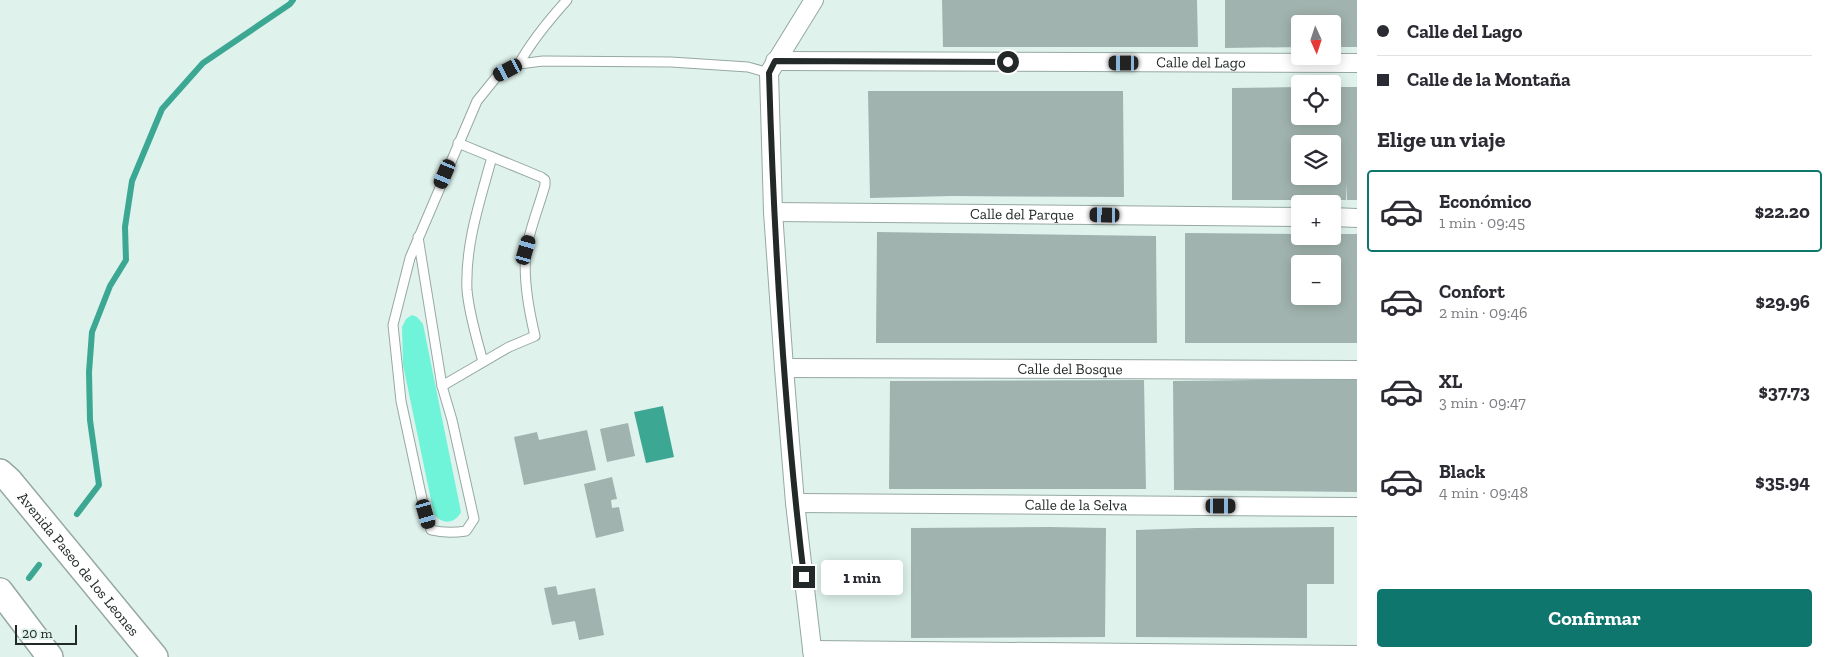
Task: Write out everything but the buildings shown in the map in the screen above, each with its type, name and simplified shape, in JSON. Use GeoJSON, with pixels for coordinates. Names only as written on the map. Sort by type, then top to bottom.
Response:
{"type":"FeatureCollection","features":[{"type":"Feature","properties":{"kind":"main road","name":"Avenida Paseo de los Leones"},"geometry":{"type":"LineString","coordinates":[[0,472],[9,480],[155,657]]}},
{"type":"Feature","properties":{"kind":"main road"},"geometry":{"type":"LineString","coordinates":[[0,591],[50,657]]}},
{"type":"Feature","properties":{"kind":"street"},"geometry":{"type":"LineString","coordinates":[[814,0],[772,67],[773,212],[795,503],[812,654],[1357,655]]}},
{"type":"Feature","properties":{"kind":"street","name":"Calle del Lago"},"geometry":{"type":"LineString","coordinates":[[772,67],[1357,64]]}},
{"type":"Feature","properties":{"kind":"street","name":"Calle del Parque"},"geometry":{"type":"LineString","coordinates":[[773,212],[1291,217]]}},
{"type":"Feature","properties":{"kind":"street"},"geometry":{"type":"LineString","coordinates":[[1341,218],[1357,218]]}},
{"type":"Feature","properties":{"kind":"street","name":"Calle del Bosque"},"geometry":{"type":"LineString","coordinates":[[784,368],[1357,370]]}},
{"type":"Feature","properties":{"kind":"street","name":"Calle de la Selva"},"geometry":{"type":"LineString","coordinates":[[795,503],[1357,507]]}},
{"type":"Feature","properties":{"kind":"lane"},"geometry":{"type":"LineString","coordinates":[[519,64],[546,24],[568,0]]}},
{"type":"Feature","properties":{"kind":"lane"},"geometry":{"type":"LineString","coordinates":[[418,237],[442,386],[454,428],[474,519],[466,530],[442,533],[431,530],[422,499],[401,401],[393,325],[410,258],[418,237],[458,143],[477,101],[498,75],[519,64],[543,61],[671,62],[772,67]]}},
{"type":"Feature","properties":{"kind":"lane"},"geometry":{"type":"LineString","coordinates":[[442,386],[483,362],[535,336],[530,317],[525,268],[526,250],[545,185],[545,180],[541,177],[458,143]]}},
{"type":"Feature","properties":{"kind":"lane"},"geometry":{"type":"LineString","coordinates":[[483,362],[467,292],[468,254],[474,221],[492,157]]}},
{"type":"Feature","properties":{"kind":"shaded area"},"geometry":{"type":"Polygon","coordinates":[[[412,315],[417,317],[423,324],[461,512],[455,519],[448,522],[437,518],[434,514],[403,365],[402,327],[406,319],[412,315]]]}},
{"type":"Feature","properties":{"kind":"shaded area"},"geometry":{"type":"Polygon","coordinates":[[[663,406],[674,457],[646,463],[634,412],[663,406]]]}},
{"type":"Feature","properties":{"kind":"waterway"},"geometry":{"type":"LineString","coordinates":[[77,514],[99,485],[90,420],[89,372],[92,332],[110,286],[126,260],[125,227],[132,181],[162,109],[203,63],[290,4],[293,0]]}},
{"type":"Feature","properties":{"kind":"waterway"},"geometry":{"type":"LineString","coordinates":[[29,578],[39,565]]}},
{"type":"Feature","properties":{"kind":"route"},"geometry":{"type":"LineString","coordinates":[[804,577],[795,503],[782,349],[773,212],[769,73],[775,61],[1008,62]]}}]}
